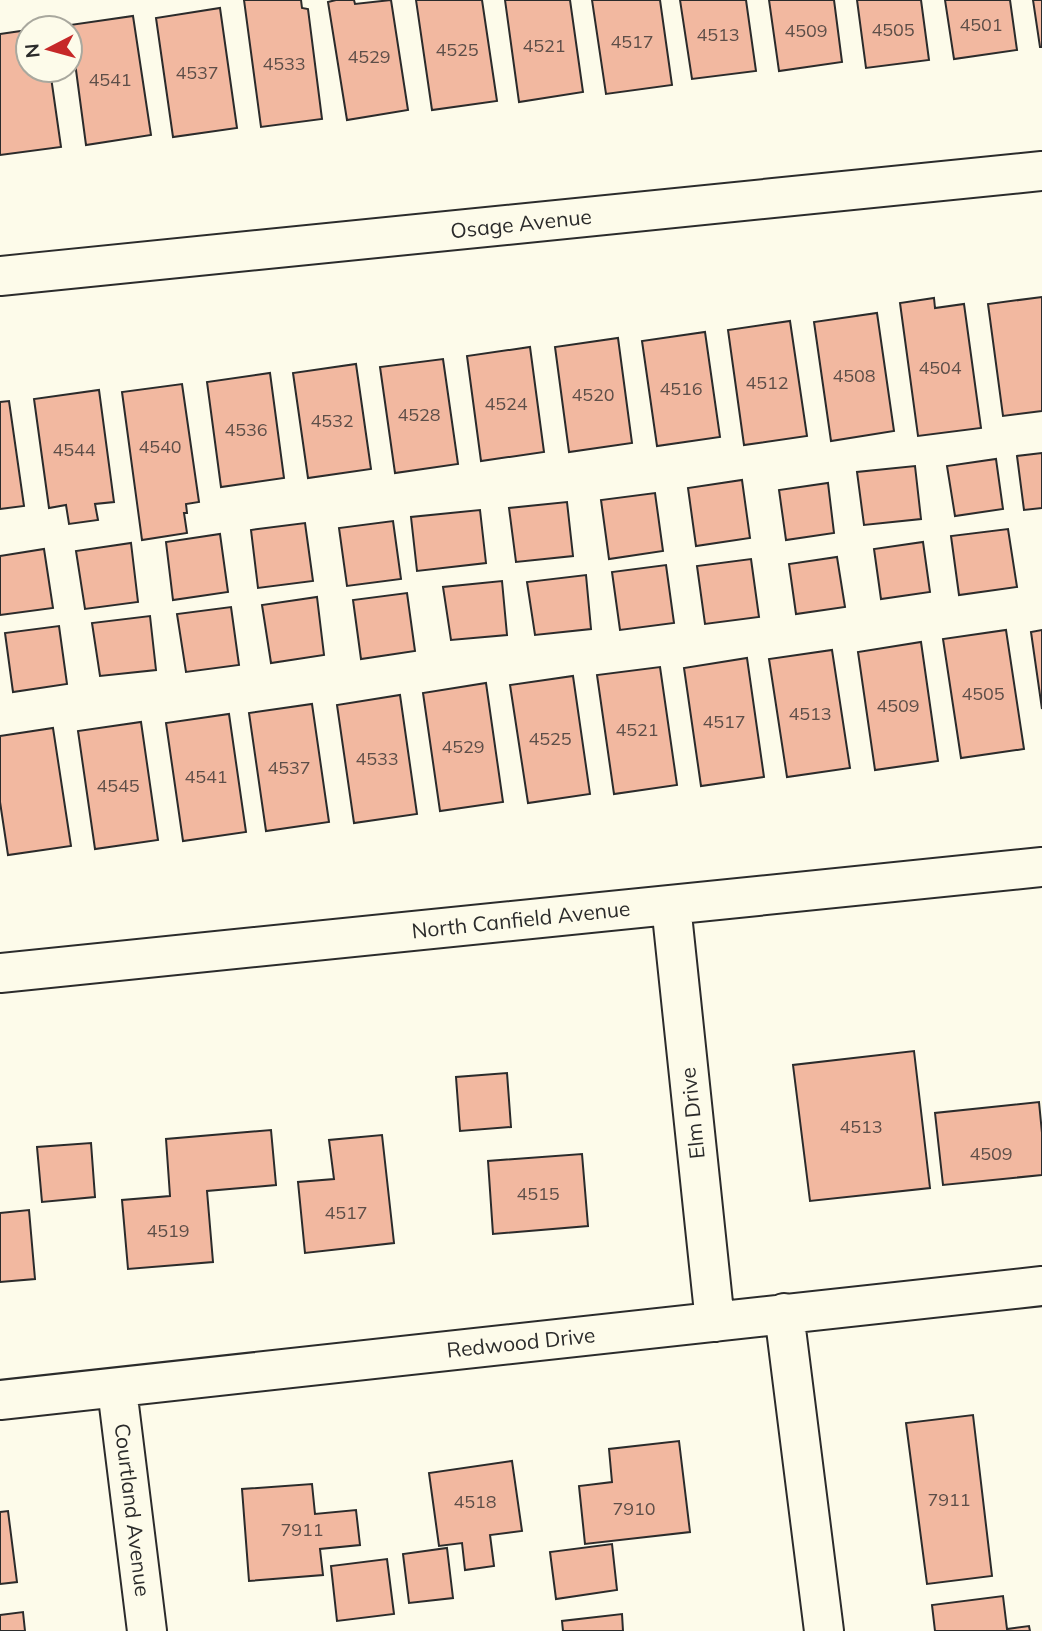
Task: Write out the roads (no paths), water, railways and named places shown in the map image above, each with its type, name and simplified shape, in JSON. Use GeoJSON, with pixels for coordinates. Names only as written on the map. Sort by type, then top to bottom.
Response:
{"type":"FeatureCollection","features":[{"type":"Feature","properties":{"kind":"street","name":"Osage Avenue"},"geometry":{"type":"LineString","coordinates":[[0,276],[1042,171]]}},
{"type":"Feature","properties":{"kind":"street","name":"North Canfield Avenue"},"geometry":{"type":"LineString","coordinates":[[0,973],[1042,867]]}},
{"type":"Feature","properties":{"kind":"street","name":"Elm Drive"},"geometry":{"type":"LineString","coordinates":[[671,905],[715,1321]]}},
{"type":"Feature","properties":{"kind":"street","name":"Redwood Drive"},"geometry":{"type":"LineString","coordinates":[[0,1400],[1042,1286]]}},
{"type":"Feature","properties":{"kind":"street"},"geometry":{"type":"LineString","coordinates":[[784,1313],[824,1631]]}},
{"type":"Feature","properties":{"kind":"street","name":"Courtland Avenue"},"geometry":{"type":"LineString","coordinates":[[117,1389],[147,1631]]}}]}
